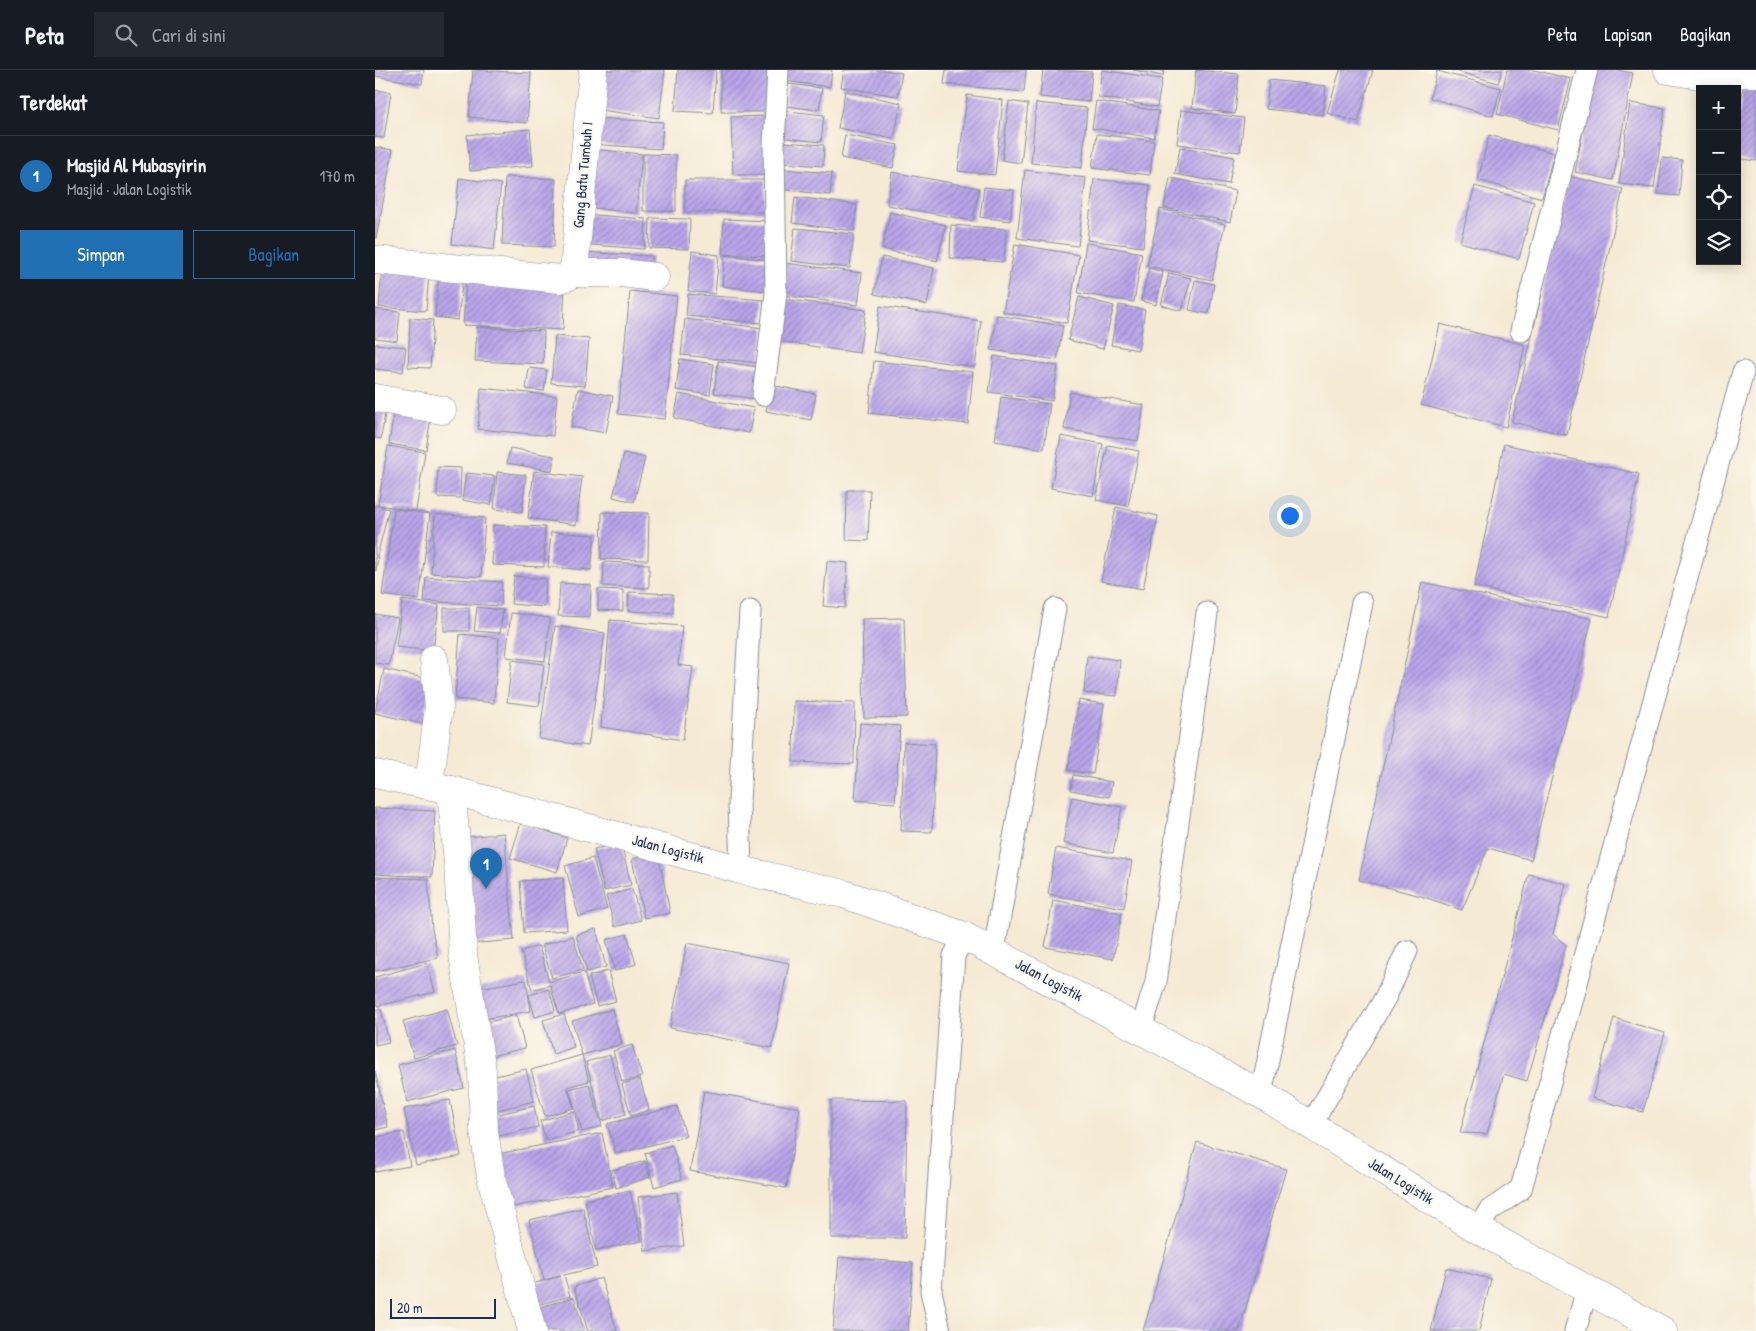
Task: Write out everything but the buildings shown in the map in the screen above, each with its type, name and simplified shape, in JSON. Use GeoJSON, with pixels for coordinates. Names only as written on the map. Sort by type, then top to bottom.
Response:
{"type":"FeatureCollection","features":[{"type":"Feature","properties":{"kind":"main road","name":"Gang Batu Tumbuh I"},"geometry":{"type":"LineString","coordinates":[[570,275],[593,70]]}},
{"type":"Feature","properties":{"kind":"main road"},"geometry":{"type":"LineString","coordinates":[[1668,70],[1699,76],[1756,72]]}},
{"type":"Feature","properties":{"kind":"main road"},"geometry":{"type":"LineString","coordinates":[[375,260],[560,279],[570,275],[621,273],[655,277]]}},
{"type":"Feature","properties":{"kind":"main road"},"geometry":{"type":"LineString","coordinates":[[375,398],[442,410]]}},
{"type":"Feature","properties":{"kind":"main road"},"geometry":{"type":"LineString","coordinates":[[434,658],[439,707],[440,787],[458,863],[463,955],[482,1071],[484,1131],[491,1177],[532,1331]]}},
{"type":"Feature","properties":{"kind":"main road","name":"Jalan Logistik"},"geometry":{"type":"LineString","coordinates":[[375,774],[440,787],[741,870],[844,894],[964,936],[994,950],[1261,1094],[1477,1229],[1655,1329]]}},
{"type":"Feature","properties":{"kind":"lane"},"geometry":{"type":"LineString","coordinates":[[763,395],[776,294],[774,144],[778,70]]}},
{"type":"Feature","properties":{"kind":"lane"},"geometry":{"type":"LineString","coordinates":[[1521,331],[1587,70]]}},
{"type":"Feature","properties":{"kind":"lane"},"geometry":{"type":"LineString","coordinates":[[1477,1229],[1489,1211],[1521,1189],[1743,372]]}},
{"type":"Feature","properties":{"kind":"lane"},"geometry":{"type":"LineString","coordinates":[[1261,1094],[1363,603]]}},
{"type":"Feature","properties":{"kind":"lane"},"geometry":{"type":"LineString","coordinates":[[994,950],[1055,609]]}},
{"type":"Feature","properties":{"kind":"lane"},"geometry":{"type":"LineString","coordinates":[[741,870],[739,802],[750,610]]}},
{"type":"Feature","properties":{"kind":"lane"},"geometry":{"type":"LineString","coordinates":[[1141,1029],[1157,982],[1207,613]]}},
{"type":"Feature","properties":{"kind":"lane"},"geometry":{"type":"LineString","coordinates":[[940,1331],[931,1291],[954,956],[964,936]]}},
{"type":"Feature","properties":{"kind":"lane"},"geometry":{"type":"LineString","coordinates":[[1311,1125],[1385,998],[1407,951]]}},
{"type":"Feature","properties":{"kind":"lane"},"geometry":{"type":"LineString","coordinates":[[1575,1331],[1587,1290]]}},
{"type":"Feature","properties":{"kind":"place","name":"Masjid Al Mubasyirin"},"geometry":{"type":"Point","coordinates":[486,889]}}]}
